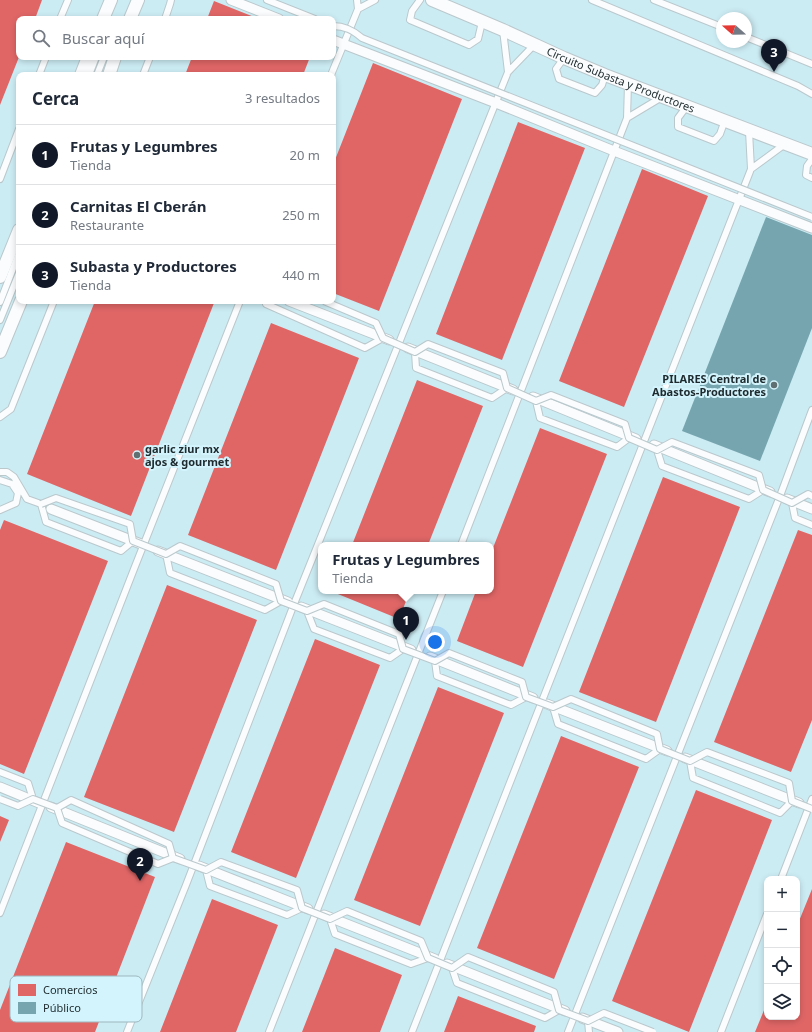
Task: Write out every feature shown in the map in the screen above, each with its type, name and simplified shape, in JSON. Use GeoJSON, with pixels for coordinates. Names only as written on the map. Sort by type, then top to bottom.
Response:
{"type":"FeatureCollection","features":[{"type":"Feature","properties":{"kind":"street"},"geometry":{"type":"LineString","coordinates":[[104,16],[110,0]]}},
{"type":"Feature","properties":{"kind":"street"},"geometry":{"type":"LineString","coordinates":[[131,16],[138,0]]}},
{"type":"Feature","properties":{"kind":"street"},"geometry":{"type":"LineString","coordinates":[[231,0],[272,16]]}},
{"type":"Feature","properties":{"kind":"street","name":"Circuito Subasta y Productores"},"geometry":{"type":"LineString","coordinates":[[432,0],[605,75],[812,154]]}},
{"type":"Feature","properties":{"kind":"street"},"geometry":{"type":"LineString","coordinates":[[336,41],[812,228]]}},
{"type":"Feature","properties":{"kind":"street"},"geometry":{"type":"LineString","coordinates":[[82,72],[87,60]]}},
{"type":"Feature","properties":{"kind":"street"},"geometry":{"type":"LineString","coordinates":[[110,72],[114,60]]}},
{"type":"Feature","properties":{"kind":"street"},"geometry":{"type":"LineString","coordinates":[[0,277],[16,237]]}},
{"type":"Feature","properties":{"kind":"street"},"geometry":{"type":"LineString","coordinates":[[0,352],[20,304]]}},
{"type":"Feature","properties":{"kind":"street"},"geometry":{"type":"LineString","coordinates":[[297,304],[812,509]]}},
{"type":"Feature","properties":{"kind":"street"},"geometry":{"type":"LineString","coordinates":[[51,509],[677,755],[811,806]]}},
{"type":"Feature","properties":{"kind":"street"},"geometry":{"type":"LineString","coordinates":[[0,787],[618,1032]]}},
{"type":"Feature","properties":{"kind":"lane"},"geometry":{"type":"LineString","coordinates":[[61,16],[68,0]]}},
{"type":"Feature","properties":{"kind":"lane"},"geometry":{"type":"LineString","coordinates":[[165,16],[171,0]]}},
{"type":"Feature","properties":{"kind":"lane"},"geometry":{"type":"LineString","coordinates":[[267,0],[307,16]]}},
{"type":"Feature","properties":{"kind":"lane"},"geometry":{"type":"LineString","coordinates":[[332,72],[358,9],[357,0]]}},
{"type":"Feature","properties":{"kind":"lane"},"geometry":{"type":"LineString","coordinates":[[358,9],[375,0]]}},
{"type":"Feature","properties":{"kind":"lane"},"geometry":{"type":"LineString","coordinates":[[420,0],[412,11],[410,20],[469,45],[478,38],[482,22]]}},
{"type":"Feature","properties":{"kind":"lane"},"geometry":{"type":"LineString","coordinates":[[592,0],[791,83],[812,94]]}},
{"type":"Feature","properties":{"kind":"lane"},"geometry":{"type":"LineString","coordinates":[[654,0],[716,26]]}},
{"type":"Feature","properties":{"kind":"lane"},"geometry":{"type":"LineString","coordinates":[[336,26],[344,26],[355,31],[362,38],[812,217]]}},
{"type":"Feature","properties":{"kind":"lane"},"geometry":{"type":"LineString","coordinates":[[503,30],[508,72]]}},
{"type":"Feature","properties":{"kind":"lane"},"geometry":{"type":"LineString","coordinates":[[752,39],[812,64]]}},
{"type":"Feature","properties":{"kind":"lane"},"geometry":{"type":"LineString","coordinates":[[319,542],[508,72],[535,44]]}},
{"type":"Feature","properties":{"kind":"lane"},"geometry":{"type":"LineString","coordinates":[[564,58],[556,69],[559,79],[595,93],[602,85],[605,75]]}},
{"type":"Feature","properties":{"kind":"lane"},"geometry":{"type":"LineString","coordinates":[[40,72],[45,60]]}},
{"type":"Feature","properties":{"kind":"lane"},"geometry":{"type":"LineString","coordinates":[[90,72],[95,60]]}},
{"type":"Feature","properties":{"kind":"lane"},"geometry":{"type":"LineString","coordinates":[[97,72],[103,60]]}},
{"type":"Feature","properties":{"kind":"lane"},"geometry":{"type":"LineString","coordinates":[[144,72],[149,60]]}},
{"type":"Feature","properties":{"kind":"lane"},"geometry":{"type":"LineString","coordinates":[[462,542],[627,118],[628,84]]}},
{"type":"Feature","properties":{"kind":"lane"},"geometry":{"type":"LineString","coordinates":[[627,118],[662,97]]}},
{"type":"Feature","properties":{"kind":"lane"},"geometry":{"type":"LineString","coordinates":[[687,106],[678,118],[678,127],[714,141],[720,134],[725,120]]}},
{"type":"Feature","properties":{"kind":"lane"},"geometry":{"type":"LineString","coordinates":[[412,1032],[751,169],[749,131]]}},
{"type":"Feature","properties":{"kind":"lane"},"geometry":{"type":"LineString","coordinates":[[0,179],[16,137]]}},
{"type":"Feature","properties":{"kind":"lane"},"geometry":{"type":"LineString","coordinates":[[751,169],[786,144]]}},
{"type":"Feature","properties":{"kind":"lane"},"geometry":{"type":"LineString","coordinates":[[812,159],[807,166],[806,175],[812,178]]}},
{"type":"Feature","properties":{"kind":"lane"},"geometry":{"type":"LineString","coordinates":[[0,302],[16,262]]}},
{"type":"Feature","properties":{"kind":"lane"},"geometry":{"type":"LineString","coordinates":[[0,320],[16,280]]}},
{"type":"Feature","properties":{"kind":"lane"},"geometry":{"type":"LineString","coordinates":[[0,418],[11,409],[53,304]]}},
{"type":"Feature","properties":{"kind":"lane"},"geometry":{"type":"LineString","coordinates":[[0,913],[143,545],[239,304]]}},
{"type":"Feature","properties":{"kind":"lane"},"geometry":{"type":"LineString","coordinates":[[266,304],[365,348],[383,338]]}},
{"type":"Feature","properties":{"kind":"lane"},"geometry":{"type":"LineString","coordinates":[[331,304],[376,323],[383,338],[415,352]]}},
{"type":"Feature","properties":{"kind":"lane"},"geometry":{"type":"LineString","coordinates":[[415,352],[428,344],[503,373],[507,388]]}},
{"type":"Feature","properties":{"kind":"lane"},"geometry":{"type":"LineString","coordinates":[[415,352],[416,368],[492,398],[507,388]]}},
{"type":"Feature","properties":{"kind":"lane"},"geometry":{"type":"LineString","coordinates":[[507,388],[536,401],[551,395],[625,424],[629,438]]}},
{"type":"Feature","properties":{"kind":"lane"},"geometry":{"type":"LineString","coordinates":[[536,401],[540,418],[617,447],[629,438]]}},
{"type":"Feature","properties":{"kind":"lane"},"geometry":{"type":"LineString","coordinates":[[568,1032],[780,496],[812,410]]}},
{"type":"Feature","properties":{"kind":"lane"},"geometry":{"type":"LineString","coordinates":[[629,438],[657,450],[662,466],[669,469],[749,499],[763,490]]}},
{"type":"Feature","properties":{"kind":"lane"},"geometry":{"type":"LineString","coordinates":[[657,450],[672,442],[759,475],[763,490]]}},
{"type":"Feature","properties":{"kind":"lane"},"geometry":{"type":"LineString","coordinates":[[0,472],[7,472],[14,477],[27,499],[41,504],[56,498],[130,524],[133,541]]}},
{"type":"Feature","properties":{"kind":"lane"},"geometry":{"type":"LineString","coordinates":[[0,480],[12,484],[18,493],[16,503],[0,510]]}},
{"type":"Feature","properties":{"kind":"lane"},"geometry":{"type":"LineString","coordinates":[[763,490],[792,503]]}},
{"type":"Feature","properties":{"kind":"lane"},"geometry":{"type":"LineString","coordinates":[[792,503],[808,494],[812,496]]}},
{"type":"Feature","properties":{"kind":"lane"},"geometry":{"type":"LineString","coordinates":[[792,503],[795,518],[812,525]]}},
{"type":"Feature","properties":{"kind":"lane"},"geometry":{"type":"LineString","coordinates":[[41,504],[46,522],[121,551],[133,541]]}},
{"type":"Feature","properties":{"kind":"lane"},"geometry":{"type":"LineString","coordinates":[[133,541],[166,554]]}},
{"type":"Feature","properties":{"kind":"lane"},"geometry":{"type":"LineString","coordinates":[[142,994],[318,545]]}},
{"type":"Feature","properties":{"kind":"lane"},"geometry":{"type":"LineString","coordinates":[[166,554],[180,546],[276,584],[281,601]]}},
{"type":"Feature","properties":{"kind":"lane"},"geometry":{"type":"LineString","coordinates":[[166,554],[170,573],[265,610],[281,601]]}},
{"type":"Feature","properties":{"kind":"lane"},"geometry":{"type":"LineString","coordinates":[[269,1032],[315,912],[442,594]]}},
{"type":"Feature","properties":{"kind":"lane"},"geometry":{"type":"LineString","coordinates":[[281,601],[307,611],[324,604],[400,634],[403,649]]}},
{"type":"Feature","properties":{"kind":"lane"},"geometry":{"type":"LineString","coordinates":[[307,611],[314,629],[390,658],[403,649]]}},
{"type":"Feature","properties":{"kind":"lane"},"geometry":{"type":"LineString","coordinates":[[403,649],[435,661]]}},
{"type":"Feature","properties":{"kind":"lane"},"geometry":{"type":"LineString","coordinates":[[435,661],[449,653],[522,682],[526,697]]}},
{"type":"Feature","properties":{"kind":"lane"},"geometry":{"type":"LineString","coordinates":[[435,661],[436,676],[511,705],[526,697],[553,707],[571,699],[657,734],[660,749]]}},
{"type":"Feature","properties":{"kind":"lane"},"geometry":{"type":"LineString","coordinates":[[553,707],[558,724],[646,759],[660,749]]}},
{"type":"Feature","properties":{"kind":"lane"},"geometry":{"type":"LineString","coordinates":[[660,749],[690,761],[707,752],[789,783],[792,801]]}},
{"type":"Feature","properties":{"kind":"lane"},"geometry":{"type":"LineString","coordinates":[[690,761],[693,778],[780,813],[792,801]]}},
{"type":"Feature","properties":{"kind":"lane"},"geometry":{"type":"LineString","coordinates":[[0,772],[28,783],[33,799]]}},
{"type":"Feature","properties":{"kind":"lane"},"geometry":{"type":"LineString","coordinates":[[0,799],[18,806],[33,799],[57,808]]}},
{"type":"Feature","properties":{"kind":"lane"},"geometry":{"type":"LineString","coordinates":[[57,808],[70,800],[169,844],[173,858]]}},
{"type":"Feature","properties":{"kind":"lane"},"geometry":{"type":"LineString","coordinates":[[782,876],[811,806],[792,801]]}},
{"type":"Feature","properties":{"kind":"lane"},"geometry":{"type":"LineString","coordinates":[[57,808],[62,823],[158,864],[173,858],[206,870],[221,862],[297,890],[302,908]]}},
{"type":"Feature","properties":{"kind":"lane"},"geometry":{"type":"LineString","coordinates":[[206,870],[210,886],[287,915],[302,908],[330,919],[346,911],[421,941],[428,958]]}},
{"type":"Feature","properties":{"kind":"lane"},"geometry":{"type":"LineString","coordinates":[[330,919],[335,934],[411,964],[428,958],[452,968],[457,983],[545,1018],[559,1010]]}},
{"type":"Feature","properties":{"kind":"lane"},"geometry":{"type":"LineString","coordinates":[[721,1032],[764,922]]}},
{"type":"Feature","properties":{"kind":"lane"},"geometry":{"type":"LineString","coordinates":[[452,968],[468,957],[554,992],[559,1010]]}},
{"type":"Feature","properties":{"kind":"lane"},"geometry":{"type":"LineString","coordinates":[[559,1010],[588,1021],[604,1013],[653,1032]]}},
{"type":"Feature","properties":{"kind":"lane"},"geometry":{"type":"LineString","coordinates":[[588,1021],[589,1032]]}},
{"type":"Feature","properties":{"kind":"lane"},"geometry":{"type":"LineString","coordinates":[[127,1032],[131,1022]]}},
{"type":"Feature","properties":{"kind":"shaded area"},"geometry":{"type":"Polygon","coordinates":[[[0,0],[812,0],[812,1032],[0,1032],[0,0]]]}},
{"type":"Feature","properties":{"kind":"building: Comercios"},"geometry":{"type":"Polygon","coordinates":[[[0,0],[42,0],[36,16],[16,16],[16,60],[18,60],[0,105],[0,0]]]}},
{"type":"Feature","properties":{"kind":"building: Comercios"},"geometry":{"type":"Polygon","coordinates":[[[214,1],[252,16],[208,16],[214,1]]]}},
{"type":"Feature","properties":{"kind":"building: Comercios"},"geometry":{"type":"Polygon","coordinates":[[[191,60],[309,60],[304,72],[186,72],[191,60]]]}},
{"type":"Feature","properties":{"kind":"building: Comercios"},"geometry":{"type":"Polygon","coordinates":[[[373,63],[462,99],[379,311],[336,294],[336,157],[373,63]]]}},
{"type":"Feature","properties":{"kind":"building: Comercios"},"geometry":{"type":"Polygon","coordinates":[[[518,122],[585,148],[502,360],[436,334],[518,122]]]}},
{"type":"Feature","properties":{"kind":"building: Comercios"},"geometry":{"type":"Polygon","coordinates":[[[642,169],[708,196],[624,407],[559,381],[642,169]]]}},
{"type":"Feature","properties":{"kind":"building: Comercios"},"geometry":{"type":"Polygon","coordinates":[[[94,304],[214,304],[131,516],[27,474],[94,304]]]}},
{"type":"Feature","properties":{"kind":"building: Comercios"},"geometry":{"type":"Polygon","coordinates":[[[271,323],[359,358],[276,570],[188,535],[271,323]]]}},
{"type":"Feature","properties":{"kind":"building: Comercios"},"geometry":{"type":"Polygon","coordinates":[[[417,380],[483,406],[429,542],[353,542],[417,380]]]}},
{"type":"Feature","properties":{"kind":"building: Comercios"},"geometry":{"type":"Polygon","coordinates":[[[540,428],[607,454],[523,667],[457,641],[475,594],[494,594],[494,545],[540,428]]]}},
{"type":"Feature","properties":{"kind":"building: Comercios"},"geometry":{"type":"Polygon","coordinates":[[[663,477],[740,507],[656,722],[579,692],[663,477]]]}},
{"type":"Feature","properties":{"kind":"building: Comercios"},"geometry":{"type":"Polygon","coordinates":[[[4,520],[108,561],[24,774],[0,764],[0,530],[4,520]]]}},
{"type":"Feature","properties":{"kind":"building: Comercios"},"geometry":{"type":"Polygon","coordinates":[[[798,530],[812,535],[812,720],[791,772],[714,742],[798,530]]]}},
{"type":"Feature","properties":{"kind":"building: Comercios"},"geometry":{"type":"Polygon","coordinates":[[[167,585],[257,620],[174,832],[84,797],[167,585]]]}},
{"type":"Feature","properties":{"kind":"building: Comercios"},"geometry":{"type":"Polygon","coordinates":[[[338,594],[409,594],[399,619],[338,594]]]}},
{"type":"Feature","properties":{"kind":"building: Comercios"},"geometry":{"type":"Polygon","coordinates":[[[315,639],[380,665],[296,878],[231,852],[315,639]]]}},
{"type":"Feature","properties":{"kind":"building: Comercios"},"geometry":{"type":"Polygon","coordinates":[[[438,687],[504,713],[420,926],[354,900],[438,687]]]}},
{"type":"Feature","properties":{"kind":"building: Comercios"},"geometry":{"type":"Polygon","coordinates":[[[561,736],[639,767],[554,979],[477,948],[561,736]]]}},
{"type":"Feature","properties":{"kind":"building: Comercios"},"geometry":{"type":"Polygon","coordinates":[[[696,790],[772,820],[689,1032],[612,1001],[696,790]]]}},
{"type":"Feature","properties":{"kind":"building: Comercios"},"geometry":{"type":"Polygon","coordinates":[[[0,816],[9,820],[0,842],[0,816]]]}},
{"type":"Feature","properties":{"kind":"building: Comercios"},"geometry":{"type":"Polygon","coordinates":[[[66,842],[155,877],[117,976],[13,976],[66,842]]]}},
{"type":"Feature","properties":{"kind":"building: Comercios"},"geometry":{"type":"Polygon","coordinates":[[[812,889],[812,1032],[755,1032],[764,1010],[764,1020],[800,1020],[800,919],[812,889]]]}},
{"type":"Feature","properties":{"kind":"building: Comercios"},"geometry":{"type":"Polygon","coordinates":[[[212,899],[278,925],[236,1032],[160,1032],[212,899]]]}},
{"type":"Feature","properties":{"kind":"building: Comercios"},"geometry":{"type":"Polygon","coordinates":[[[335,948],[402,975],[380,1032],[302,1032],[335,948]]]}},
{"type":"Feature","properties":{"kind":"building: Comercios"},"geometry":{"type":"Polygon","coordinates":[[[10,985],[10,1022],[99,1022],[95,1032],[0,1032],[0,1010],[10,985]]]}},
{"type":"Feature","properties":{"kind":"building: Comercios"},"geometry":{"type":"Polygon","coordinates":[[[458,996],[536,1026],[534,1032],[444,1032],[458,996]]]}},
{"type":"Feature","properties":{"kind":"building: Público"},"geometry":{"type":"Polygon","coordinates":[[[766,217],[812,235],[812,328],[760,461],[682,431],[766,217]]]}},
{"type":"Feature","properties":{"kind":"place","name":"Subasta y Productores"},"geometry":{"type":"Point","coordinates":[774,72]}},
{"type":"Feature","properties":{"kind":"place","name":"PILARES Central de Abastos-Productores"},"geometry":{"type":"Point","coordinates":[774,385]}},
{"type":"Feature","properties":{"kind":"place","name":"garlic ziur mx ajos & gourmet"},"geometry":{"type":"Point","coordinates":[137,455]}},
{"type":"Feature","properties":{"kind":"place","name":"Frutas y Legumbres"},"geometry":{"type":"Point","coordinates":[406,640]}},
{"type":"Feature","properties":{"kind":"place","name":"Carnitas El Cberán"},"geometry":{"type":"Point","coordinates":[140,881]}}]}
